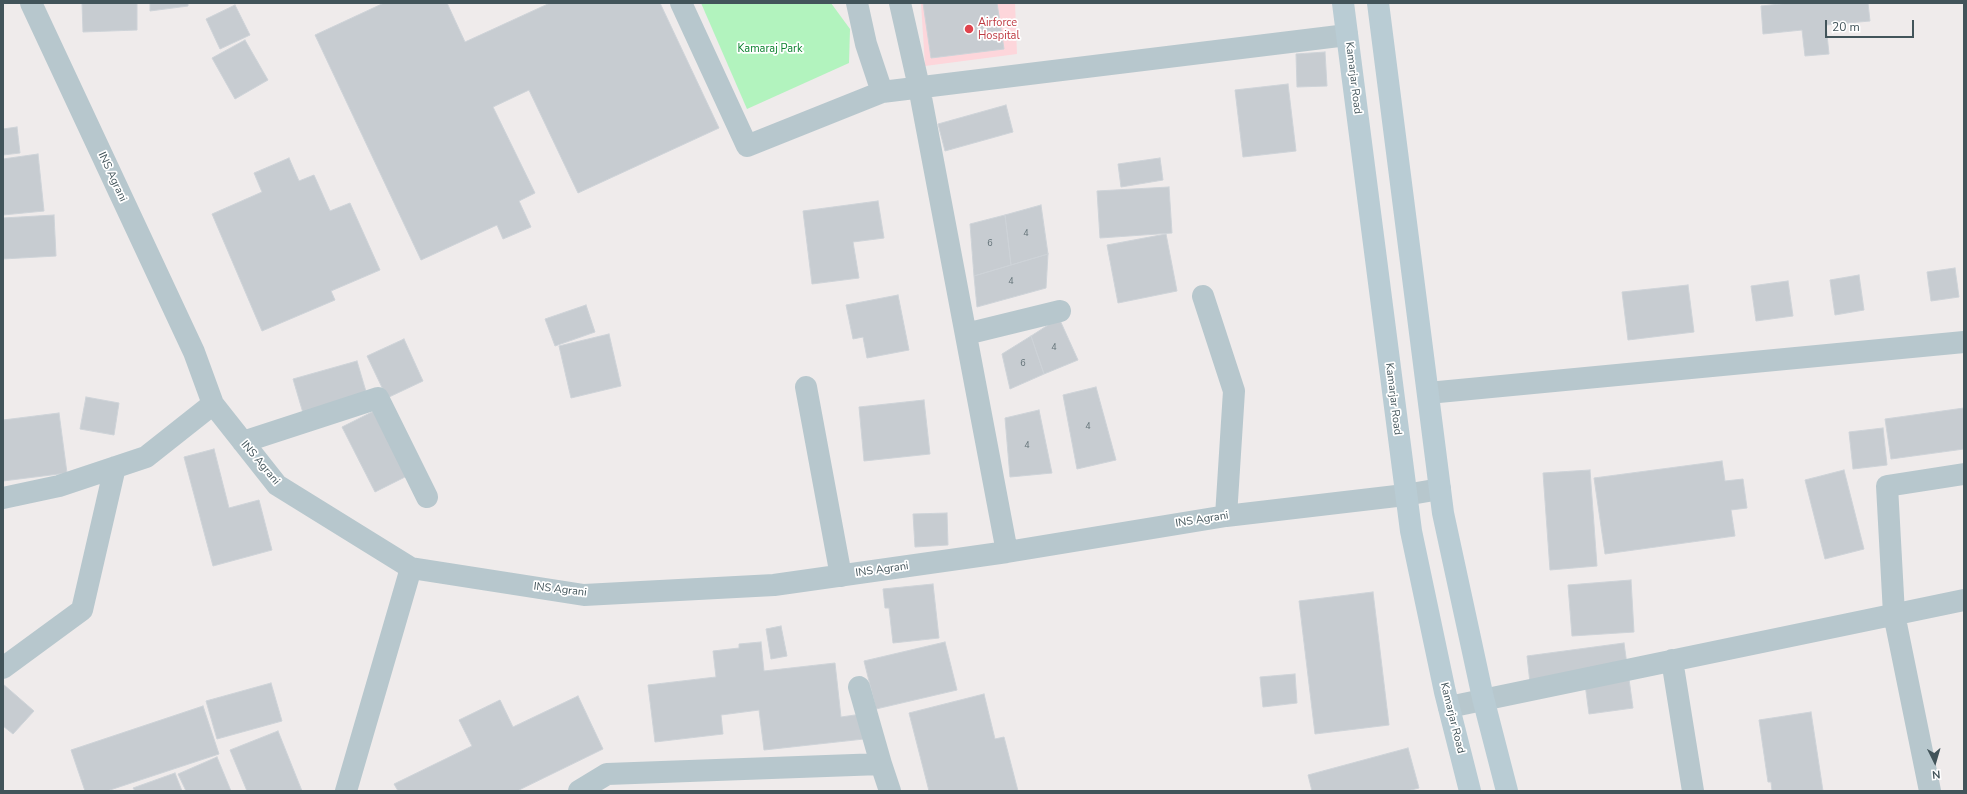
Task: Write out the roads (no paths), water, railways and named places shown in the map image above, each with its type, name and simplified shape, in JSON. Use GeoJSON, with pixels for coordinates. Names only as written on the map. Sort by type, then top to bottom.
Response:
{"type":"FeatureCollection","features":[{"type":"Feature","properties":{"kind":"main road","name":"Kamarjar Road"},"geometry":{"type":"LineString","coordinates":[[1343,3],[1405,495],[1411,530],[1468,791]]}},
{"type":"Feature","properties":{"kind":"main road"},"geometry":{"type":"LineString","coordinates":[[1378,3],[1443,513],[1483,698],[1507,791]]}},
{"type":"Feature","properties":{"kind":"street","name":"INS Agrani"},"geometry":{"type":"LineString","coordinates":[[31,3],[194,352],[213,404],[277,485],[412,568],[584,595],[774,585],[1007,552],[1226,516],[1405,495],[1440,489]]}},
{"type":"Feature","properties":{"kind":"street"},"geometry":{"type":"LineString","coordinates":[[681,3],[747,146],[882,92],[1347,35]]}},
{"type":"Feature","properties":{"kind":"street"},"geometry":{"type":"LineString","coordinates":[[857,3],[866,44],[882,92]]}},
{"type":"Feature","properties":{"kind":"street"},"geometry":{"type":"LineString","coordinates":[[900,3],[919,87],[1007,552]]}},
{"type":"Feature","properties":{"kind":"street"},"geometry":{"type":"LineString","coordinates":[[1203,296],[1234,391],[1226,516]]}},
{"type":"Feature","properties":{"kind":"street"},"geometry":{"type":"LineString","coordinates":[[966,334],[1060,311]]}},
{"type":"Feature","properties":{"kind":"street"},"geometry":{"type":"LineString","coordinates":[[1428,393],[1964,342]]}},
{"type":"Feature","properties":{"kind":"street"},"geometry":{"type":"LineString","coordinates":[[806,387],[841,576]]}},
{"type":"Feature","properties":{"kind":"street"},"geometry":{"type":"LineString","coordinates":[[243,442],[378,398],[427,497]]}},
{"type":"Feature","properties":{"kind":"street"},"geometry":{"type":"LineString","coordinates":[[3,498],[60,486],[146,457],[213,404]]}},
{"type":"Feature","properties":{"kind":"street"},"geometry":{"type":"LineString","coordinates":[[3,668],[82,610],[115,468]]}},
{"type":"Feature","properties":{"kind":"street"},"geometry":{"type":"LineString","coordinates":[[1930,791],[1894,614],[1887,486],[1964,474]]}},
{"type":"Feature","properties":{"kind":"street"},"geometry":{"type":"LineString","coordinates":[[346,791],[412,568]]}},
{"type":"Feature","properties":{"kind":"street"},"geometry":{"type":"LineString","coordinates":[[1449,707],[1483,698],[1964,600]]}},
{"type":"Feature","properties":{"kind":"street"},"geometry":{"type":"LineString","coordinates":[[1672,660],[1693,791]]}},
{"type":"Feature","properties":{"kind":"street"},"geometry":{"type":"LineString","coordinates":[[859,687],[890,791]]}},
{"type":"Feature","properties":{"kind":"street"},"geometry":{"type":"LineString","coordinates":[[579,791],[607,774],[881,764]]}},
{"type":"Feature","properties":{"kind":"place","name":"Airforce Hospital"},"geometry":{"type":"Point","coordinates":[969,29]}},
{"type":"Feature","properties":{"kind":"park label","name":"Kamaraj Park"},"geometry":{"type":"Point","coordinates":[770,49]}}]}
